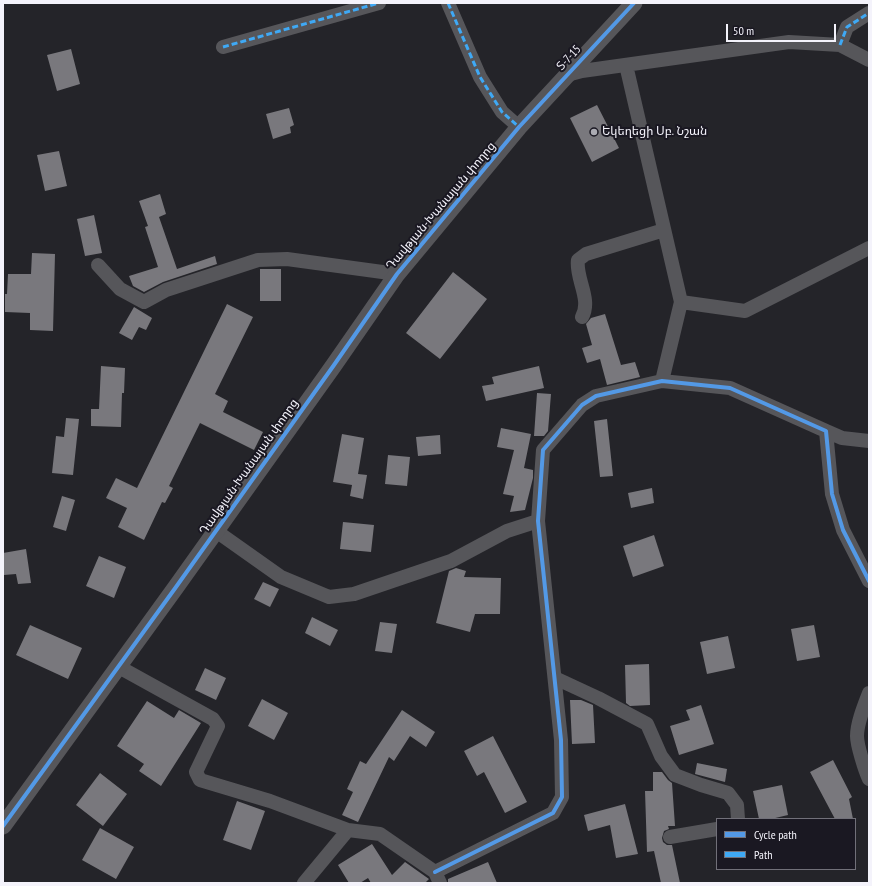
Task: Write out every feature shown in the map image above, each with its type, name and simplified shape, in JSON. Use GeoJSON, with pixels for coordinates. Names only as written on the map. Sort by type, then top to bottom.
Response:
{"type":"FeatureCollection","features":[{"type":"Feature","properties":{"kind":"street"},"geometry":{"type":"LineString","coordinates":[[222,47],[379,3]]}},
{"type":"Feature","properties":{"kind":"street"},"geometry":{"type":"LineString","coordinates":[[448,3],[480,77],[502,112],[519,127]]}},
{"type":"Feature","properties":{"kind":"street","name":"Տ-7-15"},"geometry":{"type":"LineString","coordinates":[[519,127],[634,3]]}},
{"type":"Feature","properties":{"kind":"street"},"geometry":{"type":"LineString","coordinates":[[840,45],[846,28],[869,13]]}},
{"type":"Feature","properties":{"kind":"street"},"geometry":{"type":"LineString","coordinates":[[567,75],[582,71],[789,42],[840,45],[869,60]]}},
{"type":"Feature","properties":{"kind":"street"},"geometry":{"type":"LineString","coordinates":[[626,65],[681,302],[662,381]]}},
{"type":"Feature","properties":{"kind":"street","name":"Դավթյան-Խանայան փողոց"},"geometry":{"type":"LineString","coordinates":[[3,826],[119,667],[397,274],[519,127]]}},
{"type":"Feature","properties":{"kind":"street"},"geometry":{"type":"LineString","coordinates":[[582,317],[586,310],[577,268],[578,260],[586,254],[664,230]]}},
{"type":"Feature","properties":{"kind":"street"},"geometry":{"type":"LineString","coordinates":[[681,302],[745,311],[869,248]]}},
{"type":"Feature","properties":{"kind":"street"},"geometry":{"type":"LineString","coordinates":[[98,265],[120,289],[144,302],[166,290],[258,260],[287,258],[397,274]]}},
{"type":"Feature","properties":{"kind":"street"},"geometry":{"type":"LineString","coordinates":[[119,667],[213,719],[218,726],[196,772],[200,780],[270,801],[348,830],[380,834],[437,877],[554,813],[562,797],[561,740],[538,521],[543,450],[582,405],[596,396],[662,381],[730,388],[842,438],[869,440]]}},
{"type":"Feature","properties":{"kind":"street"},"geometry":{"type":"LineString","coordinates":[[826,431],[832,494],[840,522],[869,581]]}},
{"type":"Feature","properties":{"kind":"street"},"geometry":{"type":"LineString","coordinates":[[216,531],[281,577],[329,597],[354,594],[451,561],[506,531],[538,521]]}},
{"type":"Feature","properties":{"kind":"street"},"geometry":{"type":"LineString","coordinates":[[554,678],[598,698],[647,724],[661,756],[675,775],[728,793],[737,805],[738,818]]}},
{"type":"Feature","properties":{"kind":"street"},"geometry":{"type":"LineString","coordinates":[[869,693],[863,707],[857,737],[866,773],[869,779]]}},
{"type":"Feature","properties":{"kind":"street"},"geometry":{"type":"LineString","coordinates":[[670,837],[716,829]]}},
{"type":"Feature","properties":{"kind":"street"},"geometry":{"type":"LineString","coordinates":[[304,883],[348,830]]}},
{"type":"Feature","properties":{"kind":"building"},"geometry":{"type":"Polygon","coordinates":[[[71,49],[80,84],[57,91],[47,55],[71,49]]]}},
{"type":"Feature","properties":{"kind":"building","name":"Եկեղեցի Սբ. Նշան"},"geometry":{"type":"Polygon","coordinates":[[[597,105],[619,148],[592,162],[570,118],[597,105]]]}},
{"type":"Feature","properties":{"kind":"building"},"geometry":{"type":"Polygon","coordinates":[[[289,108],[294,125],[290,127],[291,133],[273,139],[266,114],[289,108]]]}},
{"type":"Feature","properties":{"kind":"building"},"geometry":{"type":"Polygon","coordinates":[[[59,151],[67,186],[45,191],[37,155],[59,151]]]}},
{"type":"Feature","properties":{"kind":"building"},"geometry":{"type":"Polygon","coordinates":[[[160,194],[166,214],[159,217],[177,269],[215,256],[217,264],[163,282],[144,292],[133,286],[129,276],[158,267],[145,227],[148,226],[139,201],[160,194]]]}},
{"type":"Feature","properties":{"kind":"building"},"geometry":{"type":"Polygon","coordinates":[[[94,215],[102,253],[85,256],[77,219],[94,215]]]}},
{"type":"Feature","properties":{"kind":"building"},"geometry":{"type":"Polygon","coordinates":[[[32,253],[55,254],[53,331],[30,330],[30,313],[5,312],[5,294],[7,294],[8,274],[31,274],[32,253]]]}},
{"type":"Feature","properties":{"kind":"building"},"geometry":{"type":"Polygon","coordinates":[[[260,269],[281,269],[281,301],[260,301],[260,269]]]}},
{"type":"Feature","properties":{"kind":"building"},"geometry":{"type":"Polygon","coordinates":[[[453,272],[487,299],[440,359],[406,333],[453,272]]]}},
{"type":"Feature","properties":{"kind":"building"},"geometry":{"type":"Polygon","coordinates":[[[227,304],[253,317],[215,394],[228,401],[223,412],[263,432],[254,450],[200,423],[169,486],[173,488],[165,503],[162,502],[144,540],[118,527],[127,508],[106,498],[116,478],[137,488],[227,304]]]}},
{"type":"Feature","properties":{"kind":"building"},"geometry":{"type":"Polygon","coordinates":[[[134,307],[152,318],[146,330],[139,327],[132,340],[119,333],[134,307]]]}},
{"type":"Feature","properties":{"kind":"building"},"geometry":{"type":"Polygon","coordinates":[[[605,314],[621,365],[635,362],[640,377],[607,385],[600,359],[587,363],[582,348],[592,345],[586,324],[591,318],[605,314]]]}},
{"type":"Feature","properties":{"kind":"building"},"geometry":{"type":"Polygon","coordinates":[[[101,366],[125,368],[124,393],[122,393],[121,427],[91,426],[91,409],[99,409],[101,366]]]}},
{"type":"Feature","properties":{"kind":"building"},"geometry":{"type":"Polygon","coordinates":[[[539,366],[544,388],[486,401],[482,386],[494,384],[492,377],[539,366]]]}},
{"type":"Feature","properties":{"kind":"building"},"geometry":{"type":"Polygon","coordinates":[[[537,393],[551,394],[548,431],[544,436],[534,436],[537,393]]]}},
{"type":"Feature","properties":{"kind":"building"},"geometry":{"type":"Polygon","coordinates":[[[66,418],[79,419],[73,475],[52,473],[56,436],[64,437],[66,418]]]}},
{"type":"Feature","properties":{"kind":"building"},"geometry":{"type":"Polygon","coordinates":[[[607,419],[613,476],[600,477],[594,421],[607,419]]]}},
{"type":"Feature","properties":{"kind":"building"},"geometry":{"type":"Polygon","coordinates":[[[501,428],[531,434],[524,468],[533,470],[533,478],[525,510],[510,512],[514,496],[503,494],[514,450],[497,447],[501,428]]]}},
{"type":"Feature","properties":{"kind":"building"},"geometry":{"type":"Polygon","coordinates":[[[342,434],[364,438],[358,474],[367,475],[363,499],[350,496],[352,485],[333,482],[342,434]]]}},
{"type":"Feature","properties":{"kind":"building"},"geometry":{"type":"Polygon","coordinates":[[[440,435],[441,454],[418,456],[416,437],[440,435]]]}},
{"type":"Feature","properties":{"kind":"building"},"geometry":{"type":"Polygon","coordinates":[[[388,455],[410,457],[407,486],[385,484],[388,455]]]}},
{"type":"Feature","properties":{"kind":"building"},"geometry":{"type":"Polygon","coordinates":[[[652,488],[654,503],[631,508],[628,493],[652,488]]]}},
{"type":"Feature","properties":{"kind":"building"},"geometry":{"type":"Polygon","coordinates":[[[62,496],[75,500],[66,531],[53,527],[62,496]]]}},
{"type":"Feature","properties":{"kind":"building"},"geometry":{"type":"Polygon","coordinates":[[[343,522],[374,525],[371,552],[340,549],[343,522]]]}},
{"type":"Feature","properties":{"kind":"building"},"geometry":{"type":"Polygon","coordinates":[[[654,535],[664,566],[633,577],[623,546],[654,535]]]}},
{"type":"Feature","properties":{"kind":"building"},"geometry":{"type":"Polygon","coordinates":[[[26,549],[31,583],[18,584],[16,574],[4,575],[3,553],[26,549]]]}},
{"type":"Feature","properties":{"kind":"building"},"geometry":{"type":"Polygon","coordinates":[[[99,556],[126,567],[114,598],[86,586],[99,556]]]}},
{"type":"Feature","properties":{"kind":"building"},"geometry":{"type":"Polygon","coordinates":[[[456,568],[466,571],[464,577],[501,578],[500,614],[475,614],[470,632],[436,623],[449,571],[456,568]]]}},
{"type":"Feature","properties":{"kind":"building"},"geometry":{"type":"Polygon","coordinates":[[[263,582],[279,589],[270,607],[254,599],[263,582]]]}},
{"type":"Feature","properties":{"kind":"building"},"geometry":{"type":"Polygon","coordinates":[[[312,617],[338,630],[330,646],[305,633],[312,617]]]}},
{"type":"Feature","properties":{"kind":"building"},"geometry":{"type":"Polygon","coordinates":[[[380,622],[397,624],[392,653],[375,651],[380,622]]]}},
{"type":"Feature","properties":{"kind":"building"},"geometry":{"type":"Polygon","coordinates":[[[30,625],[82,648],[68,679],[16,655],[30,625]]]}},
{"type":"Feature","properties":{"kind":"building"},"geometry":{"type":"Polygon","coordinates":[[[814,625],[820,657],[797,661],[791,629],[814,625]]]}},
{"type":"Feature","properties":{"kind":"building"},"geometry":{"type":"Polygon","coordinates":[[[728,636],[735,668],[707,674],[700,642],[728,636]]]}},
{"type":"Feature","properties":{"kind":"building"},"geometry":{"type":"Polygon","coordinates":[[[649,664],[650,705],[630,706],[626,703],[625,665],[649,664]]]}},
{"type":"Feature","properties":{"kind":"building"},"geometry":{"type":"Polygon","coordinates":[[[205,668],[226,678],[216,700],[195,690],[205,668]]]}},
{"type":"Feature","properties":{"kind":"building"},"geometry":{"type":"Polygon","coordinates":[[[262,699],[288,713],[274,740],[248,726],[262,699]]]}},
{"type":"Feature","properties":{"kind":"building"},"geometry":{"type":"Polygon","coordinates":[[[570,700],[581,700],[593,705],[595,743],[572,744],[570,700]]]}},
{"type":"Feature","properties":{"kind":"building"},"geometry":{"type":"Polygon","coordinates":[[[147,701],[174,718],[179,710],[201,723],[161,786],[139,771],[144,764],[117,746],[147,701]]]}},
{"type":"Feature","properties":{"kind":"building"},"geometry":{"type":"Polygon","coordinates":[[[701,705],[714,744],[679,755],[670,726],[690,720],[686,710],[701,705]]]}},
{"type":"Feature","properties":{"kind":"building"},"geometry":{"type":"Polygon","coordinates":[[[402,710],[435,732],[426,747],[410,736],[394,761],[389,757],[358,822],[342,815],[353,792],[347,789],[360,761],[366,764],[402,710]]]}},
{"type":"Feature","properties":{"kind":"building"},"geometry":{"type":"Polygon","coordinates":[[[493,736],[527,802],[505,813],[484,772],[477,776],[464,751],[493,736]]]}},
{"type":"Feature","properties":{"kind":"building"},"geometry":{"type":"Polygon","coordinates":[[[833,760],[852,797],[849,799],[853,818],[834,818],[810,772],[833,760]]]}},
{"type":"Feature","properties":{"kind":"building"},"geometry":{"type":"Polygon","coordinates":[[[697,763],[727,769],[725,782],[695,774],[697,763]]]}},
{"type":"Feature","properties":{"kind":"building"},"geometry":{"type":"Polygon","coordinates":[[[653,772],[662,772],[672,783],[675,826],[668,826],[669,829],[664,831],[662,838],[663,842],[667,845],[672,845],[680,883],[661,883],[654,851],[647,852],[645,791],[653,791],[653,772]]]}},
{"type":"Feature","properties":{"kind":"building"},"geometry":{"type":"Polygon","coordinates":[[[100,773],[127,794],[103,826],[76,805],[100,773]]]}},
{"type":"Feature","properties":{"kind":"building"},"geometry":{"type":"Polygon","coordinates":[[[782,785],[788,815],[775,818],[759,818],[753,791],[782,785]]]}},
{"type":"Feature","properties":{"kind":"building"},"geometry":{"type":"Polygon","coordinates":[[[237,801],[265,811],[251,850],[223,840],[237,801]]]}},
{"type":"Feature","properties":{"kind":"building"},"geometry":{"type":"Polygon","coordinates":[[[625,804],[638,854],[616,858],[610,825],[588,831],[584,815],[625,804]]]}},
{"type":"Feature","properties":{"kind":"building"},"geometry":{"type":"Polygon","coordinates":[[[100,828],[134,847],[116,879],[82,860],[100,828]]]}},
{"type":"Feature","properties":{"kind":"building"},"geometry":{"type":"Polygon","coordinates":[[[372,844],[392,875],[405,862],[429,879],[425,883],[371,883],[368,878],[360,883],[349,883],[338,865],[372,844]]]}},
{"type":"Feature","properties":{"kind":"building"},"geometry":{"type":"Polygon","coordinates":[[[488,862],[497,883],[448,883],[448,879],[488,862]]]}},
{"type":"Feature","properties":{"kind":"marked path"},"geometry":{"type":"LineString","coordinates":[[223,47],[379,3]]}},
{"type":"Feature","properties":{"kind":"marked path"},"geometry":{"type":"LineString","coordinates":[[448,3],[480,77],[502,112],[519,127]]}},
{"type":"Feature","properties":{"kind":"marked path"},"geometry":{"type":"LineString","coordinates":[[840,45],[847,27],[869,13]]}},
{"type":"Feature","properties":{"kind":"cycle path"},"geometry":{"type":"LineString","coordinates":[[3,826],[176,587],[397,274],[519,127],[634,3]]}},
{"type":"Feature","properties":{"kind":"cycle path"},"geometry":{"type":"LineString","coordinates":[[435,872],[553,813],[562,797],[561,740],[538,521],[543,450],[582,405],[596,396],[662,381],[730,388],[826,431],[832,494],[843,530],[869,581]]}},
{"type":"Feature","properties":{"kind":"place","name":"Եկեղեցի Սբ. Նշան"},"geometry":{"type":"Point","coordinates":[594,132]}}]}
